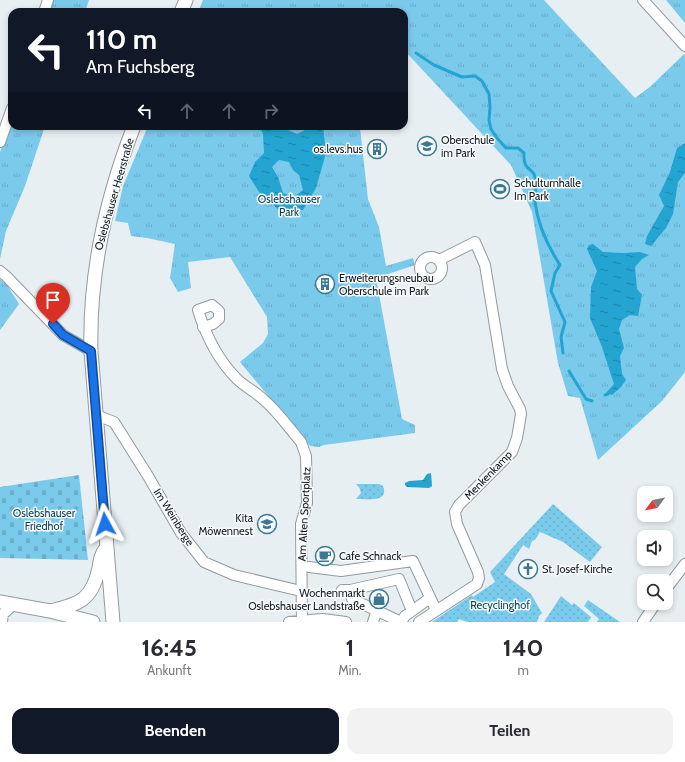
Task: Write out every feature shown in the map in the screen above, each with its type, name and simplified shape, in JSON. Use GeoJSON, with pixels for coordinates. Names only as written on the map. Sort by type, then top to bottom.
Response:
{"type":"FeatureCollection","features":[{"type":"Feature","properties":{"kind":"main road","name":"Oslebshauser Heerstraße"},"geometry":{"type":"LineString","coordinates":[[113,622],[91,351],[91,309],[95,266],[102,228],[121,163],[133,130]]}},
{"type":"Feature","properties":{"kind":"main road"},"geometry":{"type":"LineString","coordinates":[[50,611],[77,604],[85,597],[92,589],[102,553],[108,547]]}},
{"type":"Feature","properties":{"kind":"main road"},"geometry":{"type":"LineString","coordinates":[[6,603],[50,611],[93,622]]}},
{"type":"Feature","properties":{"kind":"street"},"geometry":{"type":"LineString","coordinates":[[642,0],[685,46]]}},
{"type":"Feature","properties":{"kind":"street"},"geometry":{"type":"LineString","coordinates":[[0,142],[8,119]]}},
{"type":"Feature","properties":{"kind":"street","name":"Menkenkamp"},"geometry":{"type":"LineString","coordinates":[[419,622],[477,584],[479,578],[478,572],[457,524],[455,512],[459,505],[512,452],[518,438],[521,414],[502,369],[485,265],[475,242],[439,260]]}},
{"type":"Feature","properties":{"kind":"street"},"geometry":{"type":"LineString","coordinates":[[0,271],[63,335],[91,351]]}},
{"type":"Feature","properties":{"kind":"street","name":"Am Alten Sportplatz"},"geometry":{"type":"LineString","coordinates":[[203,327],[221,360],[238,380],[265,400],[301,442],[304,449],[306,456],[307,503],[301,524],[302,621]]}},
{"type":"Feature","properties":{"kind":"street","name":"Im Weinberge"},"geometry":{"type":"LineString","coordinates":[[96,415],[114,422],[148,476],[181,533],[204,562],[234,575],[301,591]]}},
{"type":"Feature","properties":{"kind":"street"},"geometry":{"type":"LineString","coordinates":[[309,567],[341,571],[413,561],[436,610]]}},
{"type":"Feature","properties":{"kind":"street"},"geometry":{"type":"LineString","coordinates":[[673,580],[685,564]]}},
{"type":"Feature","properties":{"kind":"street"},"geometry":{"type":"LineString","coordinates":[[412,611],[399,579],[346,590],[352,599],[401,622],[405,616],[412,611],[430,598]]}},
{"type":"Feature","properties":{"kind":"street"},"geometry":{"type":"LineString","coordinates":[[2,622],[6,603]]}},
{"type":"Feature","properties":{"kind":"street"},"geometry":{"type":"LineString","coordinates":[[372,622],[377,610]]}},
{"type":"Feature","properties":{"kind":"street"},"geometry":{"type":"LineString","coordinates":[[643,622],[651,610]]}},
{"type":"Feature","properties":{"kind":"street"},"geometry":{"type":"LineString","coordinates":[[289,622],[322,619],[346,622]]}},
{"type":"Feature","properties":{"kind":"green space"},"geometry":{"type":"Polygon","coordinates":[[[53,0],[89,0],[86,8],[50,8],[53,0]]]}},
{"type":"Feature","properties":{"kind":"green space"},"geometry":{"type":"Polygon","coordinates":[[[203,0],[544,0],[635,98],[651,86],[684,54],[685,372],[662,401],[598,460],[580,398],[568,396],[558,363],[532,212],[511,165],[408,54],[408,8],[200,8],[203,0]]]}},
{"type":"Feature","properties":{"kind":"green space"},"geometry":{"type":"Polygon","coordinates":[[[666,0],[685,0],[685,23],[666,0]]]}},
{"type":"Feature","properties":{"kind":"green space"},"geometry":{"type":"Polygon","coordinates":[[[8,129],[44,130],[25,186],[6,231],[0,259],[0,152],[8,129]]]}},
{"type":"Feature","properties":{"kind":"green space","name":"Oslebshauser Park"},"geometry":{"type":"Polygon","coordinates":[[[146,130],[360,130],[368,199],[379,227],[386,266],[413,258],[415,265],[376,278],[402,419],[415,425],[415,433],[324,445],[319,447],[310,446],[240,362],[263,343],[268,334],[267,317],[230,257],[188,262],[191,288],[178,292],[170,278],[175,244],[131,236],[128,223],[115,221],[123,186],[146,130]]]}},
{"type":"Feature","properties":{"kind":"green space"},"geometry":{"type":"Polygon","coordinates":[[[0,279],[7,285],[19,304],[0,330],[0,279]]]}},
{"type":"Feature","properties":{"kind":"green space","name":"Oslebshauser Friedhof"},"geometry":{"type":"Polygon","coordinates":[[[79,475],[88,560],[0,558],[0,487],[79,475]]]}},
{"type":"Feature","properties":{"kind":"green space"},"geometry":{"type":"Polygon","coordinates":[[[356,484],[379,484],[383,486],[383,495],[376,499],[356,499],[361,493],[356,484]]]}},
{"type":"Feature","properties":{"kind":"green space","name":"Recyclinghof"},"geometry":{"type":"Polygon","coordinates":[[[553,504],[602,547],[590,562],[563,542],[540,532],[535,540],[532,541],[529,549],[523,545],[504,574],[531,594],[542,613],[537,622],[467,622],[459,619],[457,622],[432,622],[472,595],[473,597],[495,582],[490,572],[553,504]]]}},
{"type":"Feature","properties":{"kind":"green space"},"geometry":{"type":"Polygon","coordinates":[[[561,596],[572,605],[574,603],[591,617],[588,622],[544,622],[561,596]]]}},
{"type":"Feature","properties":{"kind":"green space"},"geometry":{"type":"Polygon","coordinates":[[[588,600],[620,622],[597,622],[599,619],[584,606],[588,600]]]}},
{"type":"Feature","properties":{"kind":"water"},"geometry":{"type":"Polygon","coordinates":[[[261,130],[288,130],[297,134],[305,130],[323,130],[326,153],[316,188],[303,210],[281,212],[259,192],[249,176],[255,162],[264,153],[263,134],[261,130]],[[279,160],[272,167],[278,177],[283,193],[294,197],[303,190],[299,175],[293,170],[289,162],[279,160]]]}},
{"type":"Feature","properties":{"kind":"water"},"geometry":{"type":"Polygon","coordinates":[[[685,143],[685,173],[678,182],[673,214],[666,228],[651,246],[645,244],[647,236],[664,206],[659,195],[670,172],[677,148],[685,143]]]}},
{"type":"Feature","properties":{"kind":"water"},"geometry":{"type":"Polygon","coordinates":[[[593,244],[603,252],[640,252],[649,255],[642,259],[635,267],[637,289],[642,295],[638,316],[630,315],[622,320],[619,329],[624,348],[620,356],[622,374],[626,380],[612,395],[606,393],[614,384],[602,347],[590,318],[591,287],[597,271],[587,249],[589,245],[593,244]]]}},
{"type":"Feature","properties":{"kind":"water"},"geometry":{"type":"Polygon","coordinates":[[[431,473],[432,486],[429,488],[407,487],[405,485],[405,483],[409,481],[423,480],[427,474],[431,473]]]}},
{"type":"Feature","properties":{"kind":"waterway"},"geometry":{"type":"LineString","coordinates":[[416,53],[434,65],[462,77],[475,76],[482,81],[489,94],[489,120],[491,129],[506,148],[518,148],[524,153],[526,166],[532,171],[536,180],[535,202],[541,227],[547,243],[560,265],[555,273],[551,291],[565,322],[561,337],[563,353]]}},
{"type":"Feature","properties":{"kind":"waterway"},"geometry":{"type":"LineString","coordinates":[[569,371],[586,399],[592,401]]}},
{"type":"Feature","properties":{"kind":"place","name":"Oberschule im Park"},"geometry":{"type":"Point","coordinates":[427,146]}},
{"type":"Feature","properties":{"kind":"place","name":"os.levs.hus"},"geometry":{"type":"Point","coordinates":[377,149]}},
{"type":"Feature","properties":{"kind":"place","name":"Schulturnhalle Im Park"},"geometry":{"type":"Point","coordinates":[500,189]}},
{"type":"Feature","properties":{"kind":"place","name":"Erweiterungsneubau Oberschule im Park"},"geometry":{"type":"Point","coordinates":[325,284]}},
{"type":"Feature","properties":{"kind":"place","name":"Kita Möwennest"},"geometry":{"type":"Point","coordinates":[267,524]}},
{"type":"Feature","properties":{"kind":"place","name":"Cafe Schnack"},"geometry":{"type":"Point","coordinates":[325,556]}},
{"type":"Feature","properties":{"kind":"place","name":"St. Josef-Kirche"},"geometry":{"type":"Point","coordinates":[528,569]}},
{"type":"Feature","properties":{"kind":"place","name":"Wochenmarkt Oslebshauser Landstraße"},"geometry":{"type":"Point","coordinates":[379,599]}},
{"type":"Feature","properties":{"kind":"route"},"geometry":{"type":"LineString","coordinates":[[53,324],[63,335],[91,351],[105,524]]}}]}
